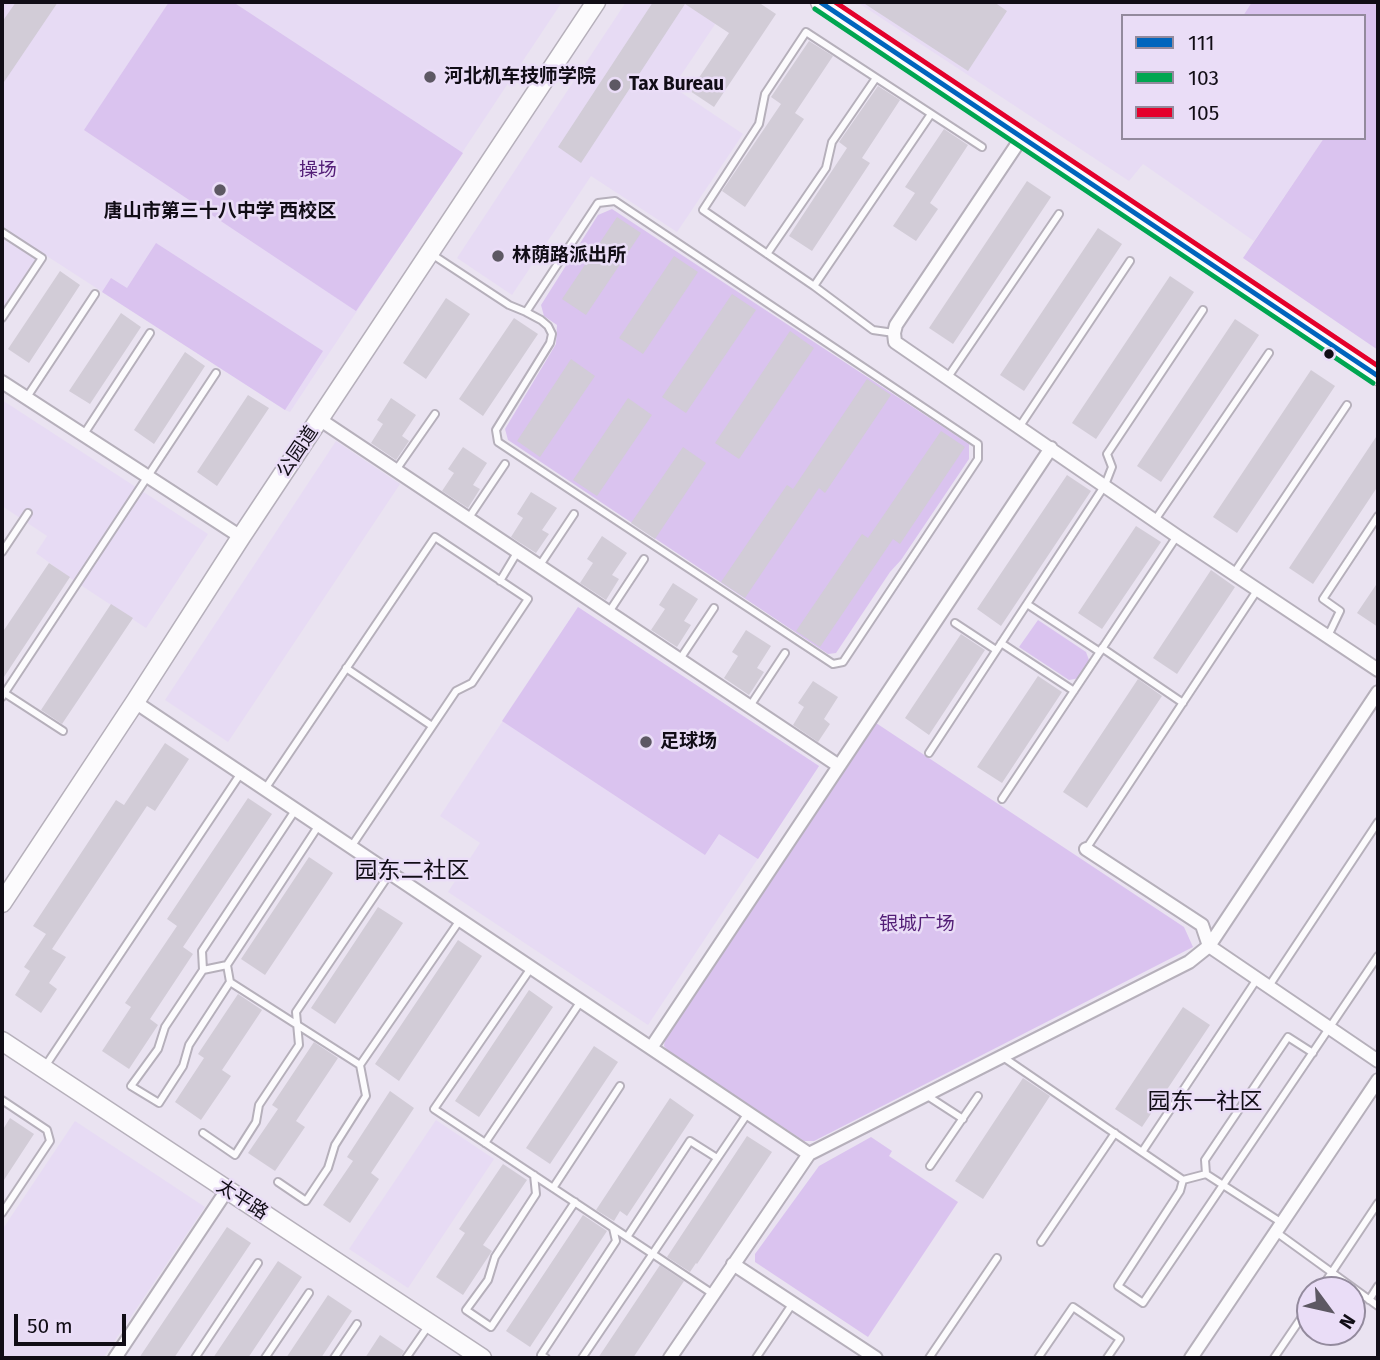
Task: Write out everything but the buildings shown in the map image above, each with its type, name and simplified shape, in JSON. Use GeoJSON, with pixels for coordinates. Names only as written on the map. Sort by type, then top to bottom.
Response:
{"type":"FeatureCollection","features":[{"type":"Feature","properties":{"kind":"street","name":"公园道"},"geometry":{"type":"LineString","coordinates":[[2,903],[596,2]]}},
{"type":"Feature","properties":{"kind":"street"},"geometry":{"type":"LineString","coordinates":[[820,2],[1378,376]]}},
{"type":"Feature","properties":{"kind":"street"},"geometry":{"type":"LineString","coordinates":[[1023,137],[895,325],[895,342],[1378,670]]}},
{"type":"Feature","properties":{"kind":"street"},"geometry":{"type":"LineString","coordinates":[[2,382],[241,537]]}},
{"type":"Feature","properties":{"kind":"street"},"geometry":{"type":"LineString","coordinates":[[320,419],[839,766]]}},
{"type":"Feature","properties":{"kind":"street"},"geometry":{"type":"LineString","coordinates":[[651,1048],[1051,448]]}},
{"type":"Feature","properties":{"kind":"street"},"geometry":{"type":"LineString","coordinates":[[670,1358],[809,1154],[1189,962],[1209,946],[1378,692]]}},
{"type":"Feature","properties":{"kind":"street"},"geometry":{"type":"LineString","coordinates":[[135,702],[809,1154]]}},
{"type":"Feature","properties":{"kind":"street"},"geometry":{"type":"LineString","coordinates":[[1086,849],[1202,925],[1209,946],[1330,1028],[1376,1055]]}},
{"type":"Feature","properties":{"kind":"street","name":"太平路"},"geometry":{"type":"LineString","coordinates":[[2,1041],[480,1358]]}},
{"type":"Feature","properties":{"kind":"street"},"geometry":{"type":"LineString","coordinates":[[1191,1358],[1378,1080]]}},
{"type":"Feature","properties":{"kind":"street"},"geometry":{"type":"LineString","coordinates":[[115,1358],[227,1190]]}},
{"type":"Feature","properties":{"kind":"street"},"geometry":{"type":"LineString","coordinates":[[733,1264],[869,1356]]}},
{"type":"Feature","properties":{"kind":"lane"},"geometry":{"type":"LineString","coordinates":[[894,333],[873,330],[814,286],[702,210],[759,124],[765,94],[806,32],[982,148]]}},
{"type":"Feature","properties":{"kind":"lane"},"geometry":{"type":"LineString","coordinates":[[767,254],[826,168],[832,142],[876,78]]}},
{"type":"Feature","properties":{"kind":"lane"},"geometry":{"type":"LineString","coordinates":[[814,286],[931,114]]}},
{"type":"Feature","properties":{"kind":"lane"},"geometry":{"type":"LineString","coordinates":[[430,253],[509,306],[541,320],[552,334],[550,343],[496,430],[498,442],[833,664],[843,662],[978,459],[978,444],[615,201],[598,204],[526,312]]}},
{"type":"Feature","properties":{"kind":"lane"},"geometry":{"type":"LineString","coordinates":[[947,378],[1059,214]]}},
{"type":"Feature","properties":{"kind":"lane"},"geometry":{"type":"LineString","coordinates":[[2,232],[42,258],[2,318]]}},
{"type":"Feature","properties":{"kind":"lane"},"geometry":{"type":"LineString","coordinates":[[1020,426],[1130,261]]}},
{"type":"Feature","properties":{"kind":"lane"},"geometry":{"type":"LineString","coordinates":[[27,397],[95,294]]}},
{"type":"Feature","properties":{"kind":"lane"},"geometry":{"type":"LineString","coordinates":[[929,753],[1105,485],[1112,467],[1107,454],[1203,310]]}},
{"type":"Feature","properties":{"kind":"lane"},"geometry":{"type":"LineString","coordinates":[[84,434],[150,333]]}},
{"type":"Feature","properties":{"kind":"lane"},"geometry":{"type":"LineString","coordinates":[[1155,520],[1269,354]]}},
{"type":"Feature","properties":{"kind":"lane"},"geometry":{"type":"LineString","coordinates":[[63,731],[3,694],[216,373]]}},
{"type":"Feature","properties":{"kind":"lane"},"geometry":{"type":"LineString","coordinates":[[1234,573],[1347,405]]}},
{"type":"Feature","properties":{"kind":"lane"},"geometry":{"type":"LineString","coordinates":[[396,470],[435,414]]}},
{"type":"Feature","properties":{"kind":"lane"},"geometry":{"type":"LineString","coordinates":[[468,519],[505,464]]}},
{"type":"Feature","properties":{"kind":"lane"},"geometry":{"type":"LineString","coordinates":[[2,552],[29,513]]}},
{"type":"Feature","properties":{"kind":"lane"},"geometry":{"type":"LineString","coordinates":[[540,566],[574,514]]}},
{"type":"Feature","properties":{"kind":"lane"},"geometry":{"type":"LineString","coordinates":[[1328,636],[1340,611],[1323,599],[1378,516]]}},
{"type":"Feature","properties":{"kind":"lane"},"geometry":{"type":"LineString","coordinates":[[1002,799],[1177,536]]}},
{"type":"Feature","properties":{"kind":"lane"},"geometry":{"type":"LineString","coordinates":[[265,789],[435,537],[528,599],[472,683],[456,691],[351,847]]}},
{"type":"Feature","properties":{"kind":"lane"},"geometry":{"type":"LineString","coordinates":[[500,581],[518,551]]}},
{"type":"Feature","properties":{"kind":"lane"},"geometry":{"type":"LineString","coordinates":[[609,612],[644,559]]}},
{"type":"Feature","properties":{"kind":"lane"},"geometry":{"type":"LineString","coordinates":[[1086,849],[1258,589]]}},
{"type":"Feature","properties":{"kind":"lane"},"geometry":{"type":"LineString","coordinates":[[1027,604],[1183,703]]}},
{"type":"Feature","properties":{"kind":"lane"},"geometry":{"type":"LineString","coordinates":[[680,659],[714,608]]}},
{"type":"Feature","properties":{"kind":"lane"},"geometry":{"type":"LineString","coordinates":[[956,623],[996,650]]}},
{"type":"Feature","properties":{"kind":"lane"},"geometry":{"type":"LineString","coordinates":[[1002,643],[1074,691]]}},
{"type":"Feature","properties":{"kind":"lane"},"geometry":{"type":"LineString","coordinates":[[750,706],[785,653]]}},
{"type":"Feature","properties":{"kind":"lane"},"geometry":{"type":"LineString","coordinates":[[346,668],[432,726]]}},
{"type":"Feature","properties":{"kind":"lane"},"geometry":{"type":"LineString","coordinates":[[43,1068],[241,773]]}},
{"type":"Feature","properties":{"kind":"lane"},"geometry":{"type":"LineString","coordinates":[[296,809],[202,951],[203,970],[165,1027],[158,1049],[131,1086],[159,1103],[183,1066],[189,1045],[230,982],[227,965],[319,825]]}},
{"type":"Feature","properties":{"kind":"lane"},"geometry":{"type":"LineString","coordinates":[[1269,987],[1378,822]]}},
{"type":"Feature","properties":{"kind":"lane"},"geometry":{"type":"LineString","coordinates":[[203,1133],[235,1155],[256,1122],[259,1105],[299,1045],[296,1012],[390,873]]}},
{"type":"Feature","properties":{"kind":"lane"},"geometry":{"type":"LineString","coordinates":[[360,1066],[460,920]]}},
{"type":"Feature","properties":{"kind":"lane"},"geometry":{"type":"LineString","coordinates":[[1183,1180],[1180,1191],[1118,1286],[1143,1303],[1378,956]]}},
{"type":"Feature","properties":{"kind":"lane"},"geometry":{"type":"LineString","coordinates":[[203,970],[227,965]]}},
{"type":"Feature","properties":{"kind":"lane"},"geometry":{"type":"LineString","coordinates":[[531,968],[434,1109],[713,1294]]}},
{"type":"Feature","properties":{"kind":"lane"},"geometry":{"type":"LineString","coordinates":[[1142,1152],[1257,979]]}},
{"type":"Feature","properties":{"kind":"lane"},"geometry":{"type":"LineString","coordinates":[[230,982],[360,1066],[366,1096],[335,1145],[328,1168],[306,1201],[278,1182]]}},
{"type":"Feature","properties":{"kind":"lane"},"geometry":{"type":"LineString","coordinates":[[485,1143],[581,1001]]}},
{"type":"Feature","properties":{"kind":"lane"},"geometry":{"type":"LineString","coordinates":[[1206,1174],[1205,1160],[1288,1037],[1313,1053]]}},
{"type":"Feature","properties":{"kind":"lane"},"geometry":{"type":"LineString","coordinates":[[1003,1057],[1183,1180],[1206,1174],[1224,1184],[1332,1273],[1378,1306]]}},
{"type":"Feature","properties":{"kind":"lane"},"geometry":{"type":"LineString","coordinates":[[553,1188],[620,1086]]}},
{"type":"Feature","properties":{"kind":"lane"},"geometry":{"type":"LineString","coordinates":[[926,1095],[963,1119]]}},
{"type":"Feature","properties":{"kind":"lane"},"geometry":{"type":"LineString","coordinates":[[930,1166],[978,1096]]}},
{"type":"Feature","properties":{"kind":"lane"},"geometry":{"type":"LineString","coordinates":[[2,1100],[47,1130],[50,1141],[2,1213]]}},
{"type":"Feature","properties":{"kind":"lane"},"geometry":{"type":"LineString","coordinates":[[582,1358],[748,1113]]}},
{"type":"Feature","properties":{"kind":"lane"},"geometry":{"type":"LineString","coordinates":[[1041,1242],[1115,1133]]}},
{"type":"Feature","properties":{"kind":"lane"},"geometry":{"type":"LineString","coordinates":[[627,1237],[690,1141],[717,1158]]}},
{"type":"Feature","properties":{"kind":"lane"},"geometry":{"type":"LineString","coordinates":[[534,1175],[536,1194],[495,1257],[488,1280],[466,1310],[491,1327],[575,1202]]}},
{"type":"Feature","properties":{"kind":"lane"},"geometry":{"type":"LineString","coordinates":[[1330,1276],[1378,1203]]}},
{"type":"Feature","properties":{"kind":"lane"},"geometry":{"type":"LineString","coordinates":[[546,1358],[541,1355],[616,1241],[612,1227]]}},
{"type":"Feature","properties":{"kind":"lane"},"geometry":{"type":"LineString","coordinates":[[929,1358],[997,1258]]}},
{"type":"Feature","properties":{"kind":"lane"},"geometry":{"type":"LineString","coordinates":[[195,1358],[258,1263]]}},
{"type":"Feature","properties":{"kind":"lane"},"geometry":{"type":"LineString","coordinates":[[1369,1300],[1378,1286]]}},
{"type":"Feature","properties":{"kind":"lane"},"geometry":{"type":"LineString","coordinates":[[265,1358],[309,1293]]}},
{"type":"Feature","properties":{"kind":"lane"},"geometry":{"type":"LineString","coordinates":[[755,1358],[793,1303]]}},
{"type":"Feature","properties":{"kind":"lane"},"geometry":{"type":"LineString","coordinates":[[1038,1358],[1073,1307],[1120,1339],[1107,1358]]}},
{"type":"Feature","properties":{"kind":"lane"},"geometry":{"type":"LineString","coordinates":[[334,1358],[357,1324]]}},
{"type":"Feature","properties":{"kind":"lane"},"geometry":{"type":"LineString","coordinates":[[406,1358],[430,1324]]}},
{"type":"Feature","properties":{"kind":"lane"},"geometry":{"type":"LineString","coordinates":[[1275,1358],[1296,1326]]}},
{"type":"Feature","properties":{"kind":"shaded area","name":"唐山市第三十八中学 西校区"},"geometry":{"type":"Polygon","coordinates":[[[2,2],[562,2],[290,412],[2,227],[2,2]]]}},
{"type":"Feature","properties":{"kind":"shaded area"},"geometry":{"type":"Polygon","coordinates":[[[626,2],[730,2],[673,87],[743,134],[677,232],[591,176],[512,295],[457,258],[626,2]]]}},
{"type":"Feature","properties":{"kind":"shaded area"},"geometry":{"type":"Polygon","coordinates":[[[857,2],[1252,2],[1244,14],[1121,14],[1121,140],[1323,140],[1254,241],[1143,164],[1129,181],[857,2]]]}},
{"type":"Feature","properties":{"kind":"shaded area"},"geometry":{"type":"Polygon","coordinates":[[[2,235],[26,250],[37,261],[2,313],[2,235]]]}},
{"type":"Feature","properties":{"kind":"shaded area"},"geometry":{"type":"Polygon","coordinates":[[[2,400],[208,534],[146,628],[36,553],[47,536],[2,506],[2,400]]]}},
{"type":"Feature","properties":{"kind":"shaded area"},"geometry":{"type":"Polygon","coordinates":[[[336,441],[400,484],[228,742],[165,700],[336,441]]]}},
{"type":"Feature","properties":{"kind":"shaded area"},"geometry":{"type":"Polygon","coordinates":[[[578,607],[819,766],[648,1025],[448,892],[480,843],[440,816],[578,607]]]}},
{"type":"Feature","properties":{"kind":"shaded area"},"geometry":{"type":"Polygon","coordinates":[[[436,1120],[494,1159],[408,1288],[349,1249],[436,1120]]]}},
{"type":"Feature","properties":{"kind":"shaded area"},"geometry":{"type":"Polygon","coordinates":[[[75,1121],[205,1207],[103,1358],[2,1358],[2,1230],[75,1121]]]}},
{"type":"Feature","properties":{"kind":"green space","name":"操场"},"geometry":{"type":"Polygon","coordinates":[[[169,2],[233,2],[463,153],[356,311],[84,130],[169,2]]]}},
{"type":"Feature","properties":{"kind":"green space"},"geometry":{"type":"Polygon","coordinates":[[[1252,2],[1378,2],[1378,350],[1243,258],[1323,140],[1366,140],[1366,14],[1244,14],[1252,2]]]}},
{"type":"Feature","properties":{"kind":"green space"},"geometry":{"type":"Polygon","coordinates":[[[612,209],[969,444],[969,459],[836,653],[828,654],[508,440],[505,429],[556,344],[557,325],[544,316],[541,305],[598,215],[612,209]]]}},
{"type":"Feature","properties":{"kind":"green space"},"geometry":{"type":"Polygon","coordinates":[[[156,243],[323,351],[285,410],[102,292],[111,278],[127,288],[156,243]]]}},
{"type":"Feature","properties":{"kind":"green space"},"geometry":{"type":"Polygon","coordinates":[[[578,607],[819,766],[758,859],[719,834],[705,855],[502,721],[578,607]]]}},
{"type":"Feature","properties":{"kind":"green space"},"geometry":{"type":"Polygon","coordinates":[[[1038,620],[1086,652],[1089,660],[1080,678],[1069,680],[1019,647],[1038,620]]]}},
{"type":"Feature","properties":{"kind":"green space","name":"银城广场"},"geometry":{"type":"Polygon","coordinates":[[[876,723],[1184,927],[1193,947],[814,1141],[804,1141],[668,1051],[664,1046],[665,1038],[876,723]]]}},
{"type":"Feature","properties":{"kind":"green space"},"geometry":{"type":"Polygon","coordinates":[[[871,1137],[892,1151],[889,1156],[958,1202],[868,1337],[755,1262],[755,1254],[819,1166],[871,1137]]]}},
{"type":"Feature","properties":{"kind":"transit line","name":"111"},"geometry":{"type":"LineString","coordinates":[[820,2],[1378,376]]}},
{"type":"Feature","properties":{"kind":"transit line","name":"105"},"geometry":{"type":"LineString","coordinates":[[835,2],[1378,366]]}},
{"type":"Feature","properties":{"kind":"transit line","name":"103"},"geometry":{"type":"LineString","coordinates":[[815,9],[1373,383]]}},
{"type":"Feature","properties":{"kind":"place","name":"河北机车技师学院"},"geometry":{"type":"Point","coordinates":[430,77]}},
{"type":"Feature","properties":{"kind":"place","name":"Tax Bureau"},"geometry":{"type":"Point","coordinates":[615,85]}},
{"type":"Feature","properties":{"kind":"place","name":"唐山市第三十八中学 西校区"},"geometry":{"type":"Point","coordinates":[220,190]}},
{"type":"Feature","properties":{"kind":"place","name":"林荫路派出所"},"geometry":{"type":"Point","coordinates":[498,256]}},
{"type":"Feature","properties":{"kind":"place","name":"足球场"},"geometry":{"type":"Point","coordinates":[646,742]}},
{"type":"Feature","properties":{"kind":"district","name":"园东二社区"},"geometry":{"type":"Point","coordinates":[412,872]}},
{"type":"Feature","properties":{"kind":"district","name":"园东一社区"},"geometry":{"type":"Point","coordinates":[1205,1103]}}]}
